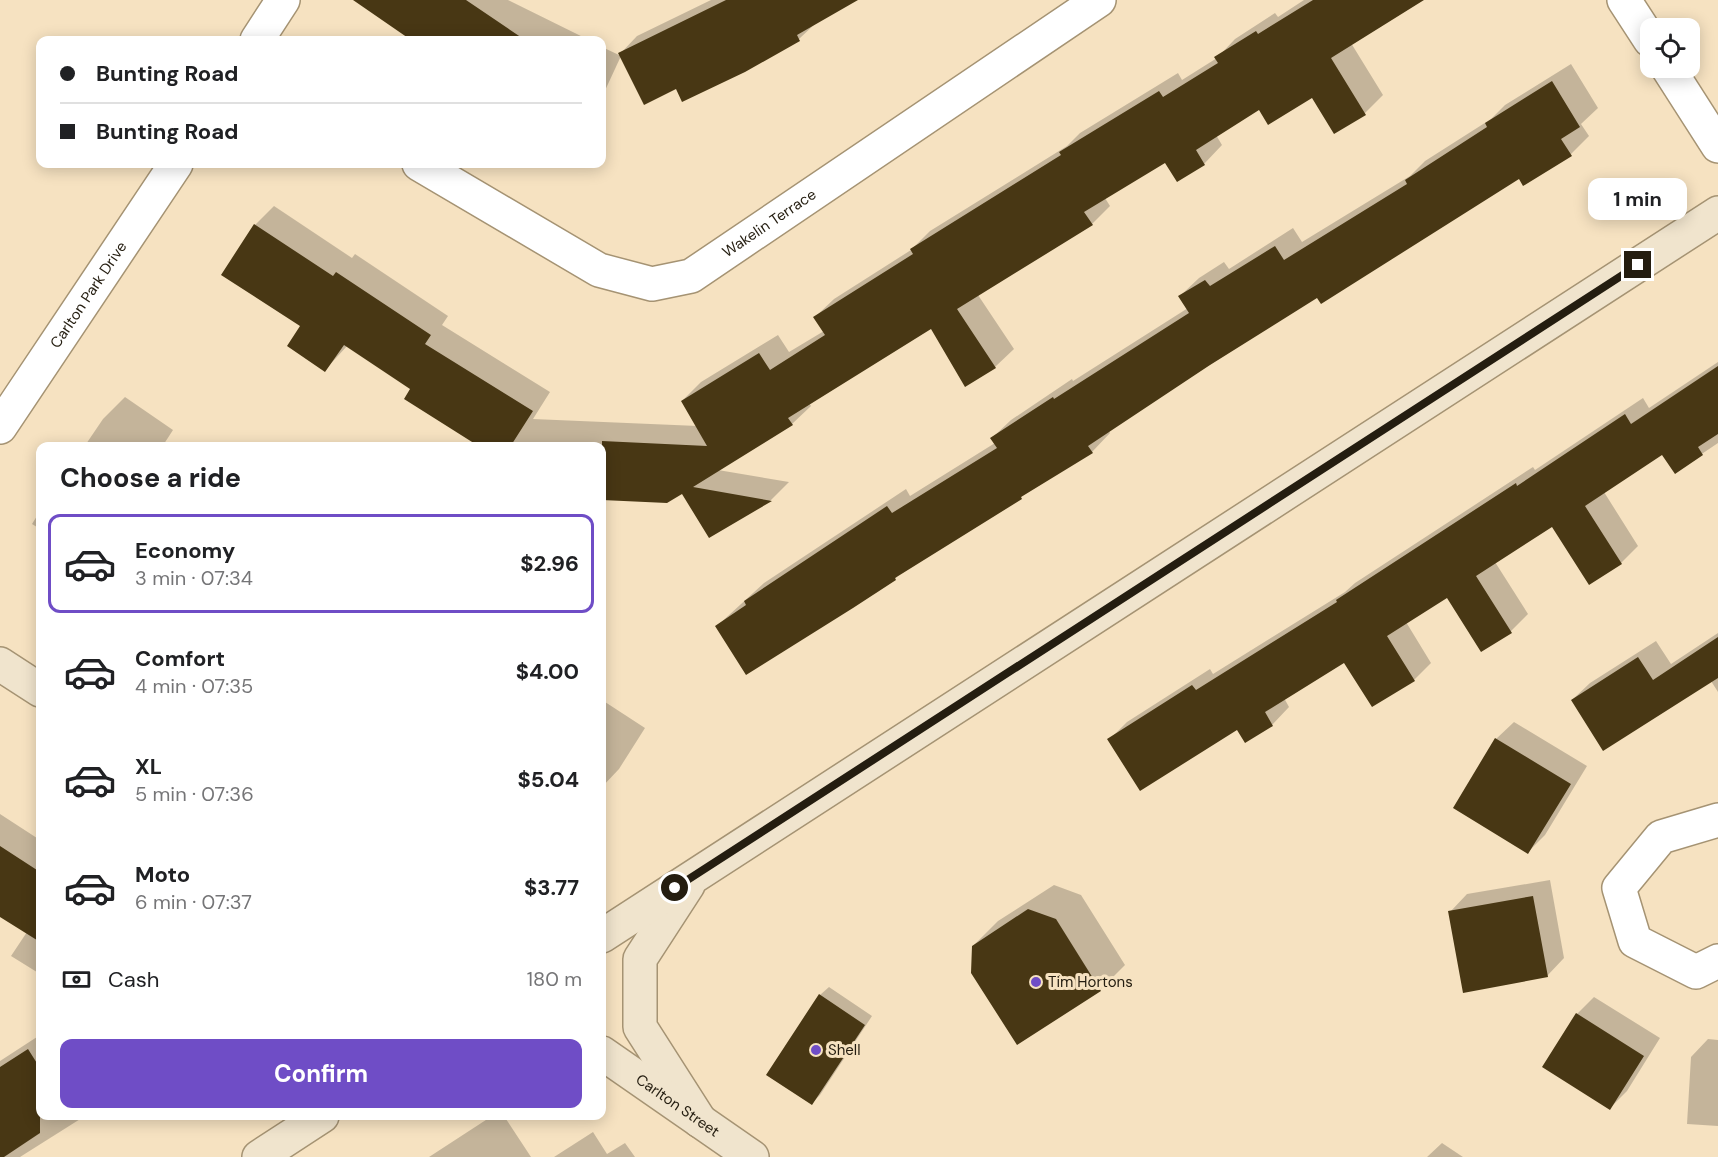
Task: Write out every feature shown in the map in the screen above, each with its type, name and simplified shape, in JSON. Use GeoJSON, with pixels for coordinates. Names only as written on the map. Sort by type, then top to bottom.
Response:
{"type":"FeatureCollection","features":[{"type":"Feature","properties":{"kind":"main road"},"geometry":{"type":"LineString","coordinates":[[606,933],[1718,213]]}},
{"type":"Feature","properties":{"kind":"main road"},"geometry":{"type":"LineString","coordinates":[[0,663],[36,687]]}},
{"type":"Feature","properties":{"kind":"main road"},"geometry":{"type":"LineString","coordinates":[[694,876],[640,959],[640,1027],[700,1121]]}},
{"type":"Feature","properties":{"kind":"main road","name":"Carlton Street"},"geometry":{"type":"LineString","coordinates":[[606,1056],[752,1157]]}},
{"type":"Feature","properties":{"kind":"main road"},"geometry":{"type":"LineString","coordinates":[[259,1157],[296,1127],[313,1120]]}},
{"type":"Feature","properties":{"kind":"street"},"geometry":{"type":"LineString","coordinates":[[260,36],[283,0]]}},
{"type":"Feature","properties":{"kind":"street","name":"Wakelin Terrace"},"geometry":{"type":"LineString","coordinates":[[426,168],[599,270],[652,284],[691,276],[1100,0]]}},
{"type":"Feature","properties":{"kind":"street"},"geometry":{"type":"LineString","coordinates":[[1624,0],[1640,25]]}},
{"type":"Feature","properties":{"kind":"street"},"geometry":{"type":"LineString","coordinates":[[1674,78],[1718,146]]}},
{"type":"Feature","properties":{"kind":"street","name":"Carlton Park Drive"},"geometry":{"type":"LineString","coordinates":[[0,427],[173,168]]}},
{"type":"Feature","properties":{"kind":"street"},"geometry":{"type":"LineString","coordinates":[[1718,820],[1661,837],[1619,888],[1635,941],[1695,972],[1718,961]]}},
{"type":"Feature","properties":{"kind":"building"},"geometry":{"type":"Polygon","coordinates":[[[353,0],[466,0],[519,36],[405,36],[353,0]]]}},
{"type":"Feature","properties":{"kind":"building"},"geometry":{"type":"Polygon","coordinates":[[[726,0],[858,0],[797,35],[800,41],[745,72],[682,102],[676,89],[644,105],[618,53],[726,0]]]}},
{"type":"Feature","properties":{"kind":"building"},"geometry":{"type":"Polygon","coordinates":[[[1313,0],[1424,0],[1331,58],[1366,115],[1334,134],[1312,98],[1268,125],[1259,110],[1196,150],[1205,165],[1177,182],[1165,163],[1084,212],[1093,225],[957,309],[996,368],[965,387],[931,329],[788,418],[793,425],[693,487],[772,501],[709,538],[682,494],[667,503],[606,500],[606,442],[602,441],[707,446],[681,401],[759,353],[770,370],[825,335],[813,317],[913,254],[910,249],[1061,155],[1059,152],[1159,91],[1163,97],[1218,63],[1214,57],[1256,31],[1258,34],[1313,0]]]}},
{"type":"Feature","properties":{"kind":"building"},"geometry":{"type":"Polygon","coordinates":[[[1552,81],[1580,127],[1561,139],[1572,156],[1523,186],[1519,179],[1321,304],[1317,298],[1210,365],[1088,446],[1093,453],[746,675],[715,626],[746,605],[744,601],[887,506],[892,513],[997,448],[990,438],[1189,313],[1178,296],[1205,280],[1210,286],[1275,246],[1284,260],[1407,184],[1405,180],[1487,127],[1485,123],[1552,81]]]}},
{"type":"Feature","properties":{"kind":"building"},"geometry":{"type":"Polygon","coordinates":[[[254,224],[333,276],[336,272],[431,335],[425,344],[533,411],[513,442],[472,442],[404,399],[410,389],[344,345],[325,372],[287,346],[300,326],[221,275],[254,224]]]}},
{"type":"Feature","properties":{"kind":"building"},"geometry":{"type":"Polygon","coordinates":[[[1718,366],[1718,434],[1698,447],[1703,455],[1675,474],[1662,455],[1585,506],[1622,564],[1589,585],[1552,527],[1476,576],[1512,633],[1481,652],[1447,598],[1387,636],[1415,681],[1372,707],[1344,663],[1265,712],[1273,726],[1245,743],[1237,730],[1140,791],[1107,739],[1192,685],[1196,690],[1337,602],[1336,600],[1516,483],[1517,486],[1625,414],[1631,424],[1718,366]]]}},
{"type":"Feature","properties":{"kind":"building"},"geometry":{"type":"Polygon","coordinates":[[[1718,637],[1718,678],[1603,751],[1571,700],[1638,657],[1653,680],[1718,637]]]}},
{"type":"Feature","properties":{"kind":"building"},"geometry":{"type":"Polygon","coordinates":[[[1495,738],[1571,784],[1528,854],[1453,808],[1495,738]]]}},
{"type":"Feature","properties":{"kind":"building"},"geometry":{"type":"Polygon","coordinates":[[[0,846],[36,869],[36,940],[0,917],[0,846]]]}},
{"type":"Feature","properties":{"kind":"building"},"geometry":{"type":"Polygon","coordinates":[[[1533,896],[1548,977],[1463,993],[1448,911],[1533,896]]]}},
{"type":"Feature","properties":{"kind":"building","name":"Tim Hortons"},"geometry":{"type":"Polygon","coordinates":[[[1028,909],[1056,919],[1101,991],[1017,1045],[971,973],[972,946],[1028,909]]]}},
{"type":"Feature","properties":{"kind":"building","name":"Shell"},"geometry":{"type":"Polygon","coordinates":[[[819,994],[865,1025],[812,1105],[766,1075],[819,994]]]}},
{"type":"Feature","properties":{"kind":"building"},"geometry":{"type":"Polygon","coordinates":[[[1576,1013],[1644,1056],[1610,1110],[1542,1067],[1576,1013]]]}},
{"type":"Feature","properties":{"kind":"building"},"geometry":{"type":"Polygon","coordinates":[[[28,1049],[36,1062],[36,1120],[40,1120],[40,1133],[4,1157],[0,1157],[0,1067],[28,1049]]]}},
{"type":"Feature","properties":{"kind":"place","name":"Tim Hortons"},"geometry":{"type":"Point","coordinates":[1036,982]}},
{"type":"Feature","properties":{"kind":"place","name":"Shell"},"geometry":{"type":"Point","coordinates":[816,1050]}},
{"type":"Feature","properties":{"kind":"route"},"geometry":{"type":"LineString","coordinates":[[675,888],[1638,265]]}}]}
